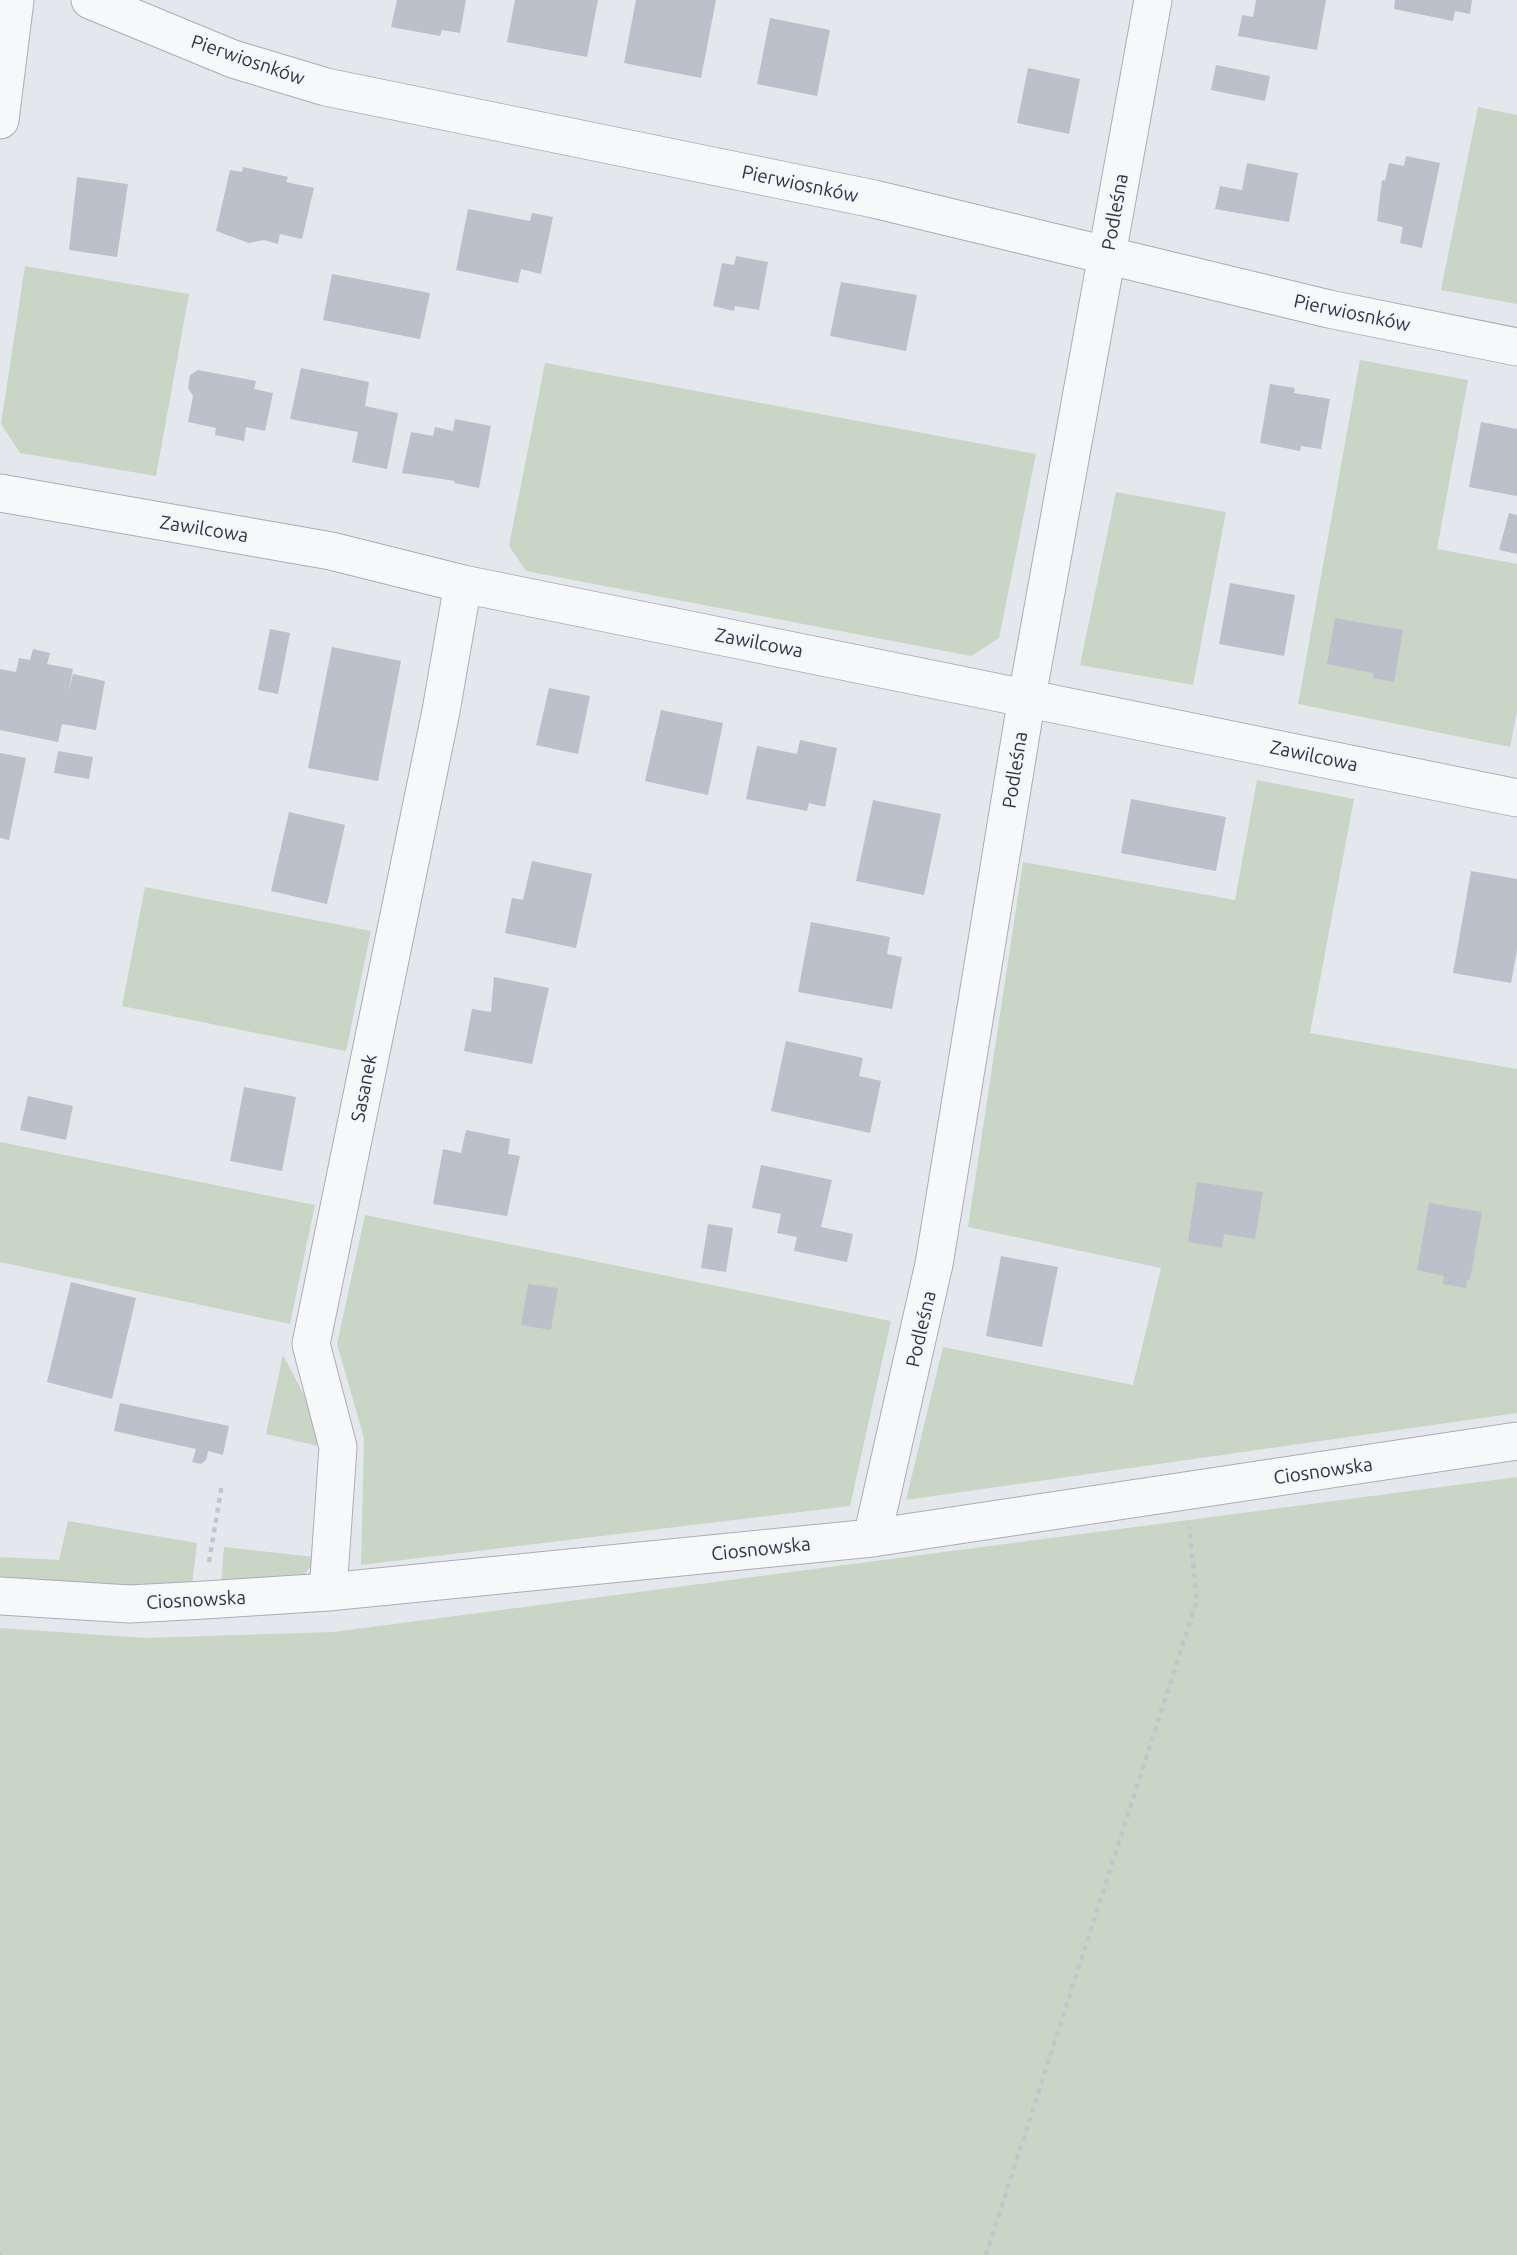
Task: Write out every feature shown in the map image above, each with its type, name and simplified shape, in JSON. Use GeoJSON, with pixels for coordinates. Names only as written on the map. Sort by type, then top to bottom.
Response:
{"type":"FeatureCollection","features":[{"type":"Feature","properties":{"kind":"street"},"geometry":{"type":"LineString","coordinates":[[0,120],[15,0]]}},
{"type":"Feature","properties":{"kind":"street","name":"Pierwiosnków"},"geometry":{"type":"LineString","coordinates":[[90,0],[233,59],[326,87],[874,200],[1329,309],[1517,347]]}},
{"type":"Feature","properties":{"kind":"street","name":"Podleśna"},"geometry":{"type":"LineString","coordinates":[[872,1538],[934,1264],[1027,697],[1153,0]]}},
{"type":"Feature","properties":{"kind":"street","name":"Zawilcowa"},"geometry":{"type":"LineString","coordinates":[[0,493],[331,551],[463,584],[1517,798]]}},
{"type":"Feature","properties":{"kind":"street","name":"Sasanek"},"geometry":{"type":"LineString","coordinates":[[328,1592],[338,1447],[311,1344],[441,711],[463,584]]}},
{"type":"Feature","properties":{"kind":"street","name":"Ciosnowska"},"geometry":{"type":"LineString","coordinates":[[0,1596],[130,1604],[328,1592],[872,1538],[1517,1441]]}},
{"type":"Feature","properties":{"kind":"path"},"geometry":{"type":"LineString","coordinates":[[205,1600],[222,1484]]}},
{"type":"Feature","properties":{"kind":"path"},"geometry":{"type":"LineString","coordinates":[[986,2255],[1198,1600],[1184,1491]]}},
{"type":"Feature","properties":{"kind":"green space"},"geometry":{"type":"Polygon","coordinates":[[[1478,107],[1517,115],[1517,304],[1441,290],[1478,107]]]}},
{"type":"Feature","properties":{"kind":"green space"},"geometry":{"type":"Polygon","coordinates":[[[25,266],[189,294],[156,476],[20,453],[1,424],[25,266]]]}},
{"type":"Feature","properties":{"kind":"green space"},"geometry":{"type":"Polygon","coordinates":[[[1360,360],[1468,380],[1437,549],[1517,564],[1517,711],[1510,747],[1298,704],[1360,360]]]}},
{"type":"Feature","properties":{"kind":"green space"},"geometry":{"type":"Polygon","coordinates":[[[545,363],[1036,454],[999,638],[971,656],[526,571],[509,546],[545,363]]]}},
{"type":"Feature","properties":{"kind":"green space"},"geometry":{"type":"Polygon","coordinates":[[[1116,492],[1226,512],[1193,685],[1080,665],[1116,492]]]}},
{"type":"Feature","properties":{"kind":"green space"},"geometry":{"type":"Polygon","coordinates":[[[1257,780],[1354,799],[1310,1033],[1517,1069],[1517,1413],[906,1500],[943,1347],[1133,1385],[1161,1268],[968,1227],[1023,862],[1235,900],[1257,780]]]}},
{"type":"Feature","properties":{"kind":"green space"},"geometry":{"type":"Polygon","coordinates":[[[145,887],[371,931],[346,1051],[122,1006],[145,887]]]}},
{"type":"Feature","properties":{"kind":"green space"},"geometry":{"type":"Polygon","coordinates":[[[0,1142],[315,1205],[290,1324],[0,1262],[0,1142]]]}},
{"type":"Feature","properties":{"kind":"green space"},"geometry":{"type":"Polygon","coordinates":[[[365,1215],[891,1321],[850,1506],[361,1565],[364,1438],[337,1344],[365,1215]]]}},
{"type":"Feature","properties":{"kind":"green space"},"geometry":{"type":"Polygon","coordinates":[[[283,1355],[324,1433],[330,1456],[324,1543],[315,1562],[299,1580],[221,1585],[224,1547],[314,1557],[323,1447],[266,1434],[283,1355]]]}},
{"type":"Feature","properties":{"kind":"green space"},"geometry":{"type":"Polygon","coordinates":[[[1517,1477],[1517,2255],[0,2255],[0,1628],[145,1638],[333,1632],[1517,1477]]]}},
{"type":"Feature","properties":{"kind":"green space"},"geometry":{"type":"Polygon","coordinates":[[[68,1521],[197,1543],[192,1585],[130,1587],[0,1579],[0,1557],[59,1560],[68,1521]]]}},
{"type":"Feature","properties":{"kind":"building"},"geometry":{"type":"Polygon","coordinates":[[[397,0],[466,0],[460,33],[442,30],[440,36],[391,27],[397,0]]]}},
{"type":"Feature","properties":{"kind":"building"},"geometry":{"type":"Polygon","coordinates":[[[515,0],[598,0],[587,57],[507,42],[515,0]]]}},
{"type":"Feature","properties":{"kind":"building"},"geometry":{"type":"Polygon","coordinates":[[[636,0],[716,0],[701,78],[624,63],[636,0]]]}},
{"type":"Feature","properties":{"kind":"building"},"geometry":{"type":"Polygon","coordinates":[[[1256,0],[1326,0],[1317,50],[1238,36],[1242,15],[1253,17],[1256,0]]]}},
{"type":"Feature","properties":{"kind":"building"},"geometry":{"type":"Polygon","coordinates":[[[1395,0],[1472,0],[1470,14],[1455,11],[1453,21],[1394,9],[1395,0]]]}},
{"type":"Feature","properties":{"kind":"building"},"geometry":{"type":"Polygon","coordinates":[[[770,18],[830,30],[817,96],[757,84],[770,18]]]}},
{"type":"Feature","properties":{"kind":"building"},"geometry":{"type":"Polygon","coordinates":[[[1216,65],[1270,76],[1265,101],[1211,90],[1216,65]]]}},
{"type":"Feature","properties":{"kind":"building"},"geometry":{"type":"Polygon","coordinates":[[[1028,68],[1080,79],[1069,134],[1017,123],[1028,68]]]}},
{"type":"Feature","properties":{"kind":"building"},"geometry":{"type":"Polygon","coordinates":[[[1406,156],[1440,163],[1422,248],[1400,243],[1403,227],[1377,221],[1382,180],[1385,181],[1389,163],[1404,166],[1406,156]]]}},
{"type":"Feature","properties":{"kind":"building"},"geometry":{"type":"Polygon","coordinates":[[[1247,163],[1298,173],[1289,222],[1215,209],[1220,186],[1242,190],[1247,163]]]}},
{"type":"Feature","properties":{"kind":"building"},"geometry":{"type":"Polygon","coordinates":[[[243,167],[288,177],[286,182],[314,188],[302,239],[280,234],[278,244],[264,240],[249,243],[216,231],[230,170],[242,172],[243,167]]]}},
{"type":"Feature","properties":{"kind":"building"},"geometry":{"type":"Polygon","coordinates":[[[77,177],[128,184],[117,257],[69,250],[77,177]]]}},
{"type":"Feature","properties":{"kind":"building"},"geometry":{"type":"Polygon","coordinates":[[[468,209],[530,221],[532,213],[553,217],[541,274],[521,269],[518,283],[456,270],[468,209]]]}},
{"type":"Feature","properties":{"kind":"building"},"geometry":{"type":"Polygon","coordinates":[[[736,256],[768,262],[759,310],[735,306],[734,311],[713,306],[722,263],[734,265],[736,256]]]}},
{"type":"Feature","properties":{"kind":"building"},"geometry":{"type":"Polygon","coordinates":[[[332,274],[430,293],[420,339],[323,320],[332,274]]]}},
{"type":"Feature","properties":{"kind":"building"},"geometry":{"type":"Polygon","coordinates":[[[841,282],[917,295],[906,351],[830,336],[841,282]]]}},
{"type":"Feature","properties":{"kind":"building"},"geometry":{"type":"Polygon","coordinates":[[[301,368],[369,382],[365,406],[398,413],[387,469],[352,462],[358,432],[290,419],[301,368]]]}},
{"type":"Feature","properties":{"kind":"building"},"geometry":{"type":"Polygon","coordinates":[[[198,370],[256,381],[254,389],[273,393],[265,431],[246,427],[244,441],[215,435],[216,428],[188,422],[193,396],[188,388],[190,375],[198,370]]]}},
{"type":"Feature","properties":{"kind":"building"},"geometry":{"type":"Polygon","coordinates":[[[1270,384],[1295,388],[1294,393],[1330,399],[1321,449],[1301,446],[1300,451],[1260,443],[1270,384]]]}},
{"type":"Feature","properties":{"kind":"building"},"geometry":{"type":"Polygon","coordinates":[[[455,419],[491,426],[479,488],[454,483],[455,481],[402,473],[411,432],[433,436],[435,427],[453,431],[455,419]]]}},
{"type":"Feature","properties":{"kind":"building"},"geometry":{"type":"Polygon","coordinates":[[[1481,422],[1517,429],[1517,496],[1469,487],[1481,422]]]}},
{"type":"Feature","properties":{"kind":"building"},"geometry":{"type":"Polygon","coordinates":[[[1509,513],[1517,515],[1517,554],[1499,550],[1509,513]]]}},
{"type":"Feature","properties":{"kind":"building"},"geometry":{"type":"Polygon","coordinates":[[[1230,583],[1295,595],[1284,656],[1219,644],[1230,583]]]}},
{"type":"Feature","properties":{"kind":"building"},"geometry":{"type":"Polygon","coordinates":[[[1335,618],[1403,630],[1394,682],[1373,678],[1373,673],[1327,664],[1335,618]]]}},
{"type":"Feature","properties":{"kind":"building"},"geometry":{"type":"Polygon","coordinates":[[[270,629],[290,633],[278,694],[258,690],[270,629]]]}},
{"type":"Feature","properties":{"kind":"building"},"geometry":{"type":"Polygon","coordinates":[[[332,647],[401,661],[378,781],[308,768],[332,647]]]}},
{"type":"Feature","properties":{"kind":"building"},"geometry":{"type":"Polygon","coordinates":[[[33,649],[50,653],[47,664],[73,669],[68,693],[73,674],[105,681],[96,730],[62,724],[58,742],[0,730],[0,669],[16,672],[19,658],[30,660],[33,649]]]}},
{"type":"Feature","properties":{"kind":"building"},"geometry":{"type":"Polygon","coordinates":[[[549,688],[590,696],[578,754],[536,745],[549,688]]]}},
{"type":"Feature","properties":{"kind":"building"},"geometry":{"type":"Polygon","coordinates":[[[661,710],[723,723],[708,795],[645,781],[661,710]]]}},
{"type":"Feature","properties":{"kind":"building"},"geometry":{"type":"Polygon","coordinates":[[[800,740],[837,748],[825,807],[809,803],[807,811],[746,799],[757,746],[797,754],[800,740]]]}},
{"type":"Feature","properties":{"kind":"building"},"geometry":{"type":"Polygon","coordinates":[[[58,751],[93,757],[89,779],[54,773],[58,751]]]}},
{"type":"Feature","properties":{"kind":"building"},"geometry":{"type":"Polygon","coordinates":[[[0,753],[26,758],[9,840],[0,838],[0,753]]]}},
{"type":"Feature","properties":{"kind":"building"},"geometry":{"type":"Polygon","coordinates":[[[1131,799],[1226,817],[1216,871],[1121,853],[1131,799]]]}},
{"type":"Feature","properties":{"kind":"building"},"geometry":{"type":"Polygon","coordinates":[[[873,800],[941,814],[924,895],[856,881],[873,800]]]}},
{"type":"Feature","properties":{"kind":"building"},"geometry":{"type":"Polygon","coordinates":[[[289,812],[345,825],[327,904],[271,891],[289,812]]]}},
{"type":"Feature","properties":{"kind":"building"},"geometry":{"type":"Polygon","coordinates":[[[532,861],[592,874],[576,948],[505,933],[512,898],[523,900],[532,861]]]}},
{"type":"Feature","properties":{"kind":"building"},"geometry":{"type":"Polygon","coordinates":[[[1471,871],[1517,879],[1517,950],[1511,983],[1453,973],[1471,871]]]}},
{"type":"Feature","properties":{"kind":"building"},"geometry":{"type":"Polygon","coordinates":[[[811,922],[890,937],[887,954],[902,957],[892,1009],[798,992],[811,922]]]}},
{"type":"Feature","properties":{"kind":"building"},"geometry":{"type":"Polygon","coordinates":[[[494,977],[549,988],[532,1064],[464,1051],[472,1009],[491,1012],[494,977]]]}},
{"type":"Feature","properties":{"kind":"building"},"geometry":{"type":"Polygon","coordinates":[[[786,1041],[863,1058],[859,1076],[881,1081],[870,1133],[771,1111],[786,1041]]]}},
{"type":"Feature","properties":{"kind":"building"},"geometry":{"type":"Polygon","coordinates":[[[244,1087],[296,1097],[282,1171],[230,1161],[244,1087]]]}},
{"type":"Feature","properties":{"kind":"building"},"geometry":{"type":"Polygon","coordinates":[[[28,1096],[73,1106],[66,1140],[20,1130],[28,1096]]]}},
{"type":"Feature","properties":{"kind":"building"},"geometry":{"type":"Polygon","coordinates":[[[466,1130],[510,1139],[508,1154],[520,1156],[507,1216],[433,1204],[443,1149],[461,1153],[466,1130]]]}},
{"type":"Feature","properties":{"kind":"building"},"geometry":{"type":"Polygon","coordinates":[[[761,1165],[832,1180],[821,1227],[853,1234],[847,1262],[794,1251],[797,1237],[777,1233],[781,1214],[752,1208],[761,1165]]]}},
{"type":"Feature","properties":{"kind":"building"},"geometry":{"type":"Polygon","coordinates":[[[1197,1182],[1263,1192],[1255,1239],[1224,1234],[1222,1248],[1188,1242],[1197,1182]]]}},
{"type":"Feature","properties":{"kind":"building"},"geometry":{"type":"Polygon","coordinates":[[[1429,1203],[1482,1212],[1470,1280],[1467,1280],[1466,1288],[1443,1284],[1444,1276],[1417,1270],[1429,1203]]]}},
{"type":"Feature","properties":{"kind":"building"},"geometry":{"type":"Polygon","coordinates":[[[708,1224],[733,1228],[726,1272],[701,1268],[708,1224]]]}},
{"type":"Feature","properties":{"kind":"building"},"geometry":{"type":"Polygon","coordinates":[[[1001,1256],[1058,1267],[1042,1347],[986,1336],[1001,1256]]]}},
{"type":"Feature","properties":{"kind":"building"},"geometry":{"type":"Polygon","coordinates":[[[71,1282],[136,1298],[112,1399],[47,1382],[71,1282]]]}},
{"type":"Feature","properties":{"kind":"building"},"geometry":{"type":"Polygon","coordinates":[[[528,1284],[558,1288],[551,1330],[521,1325],[528,1284]]]}},
{"type":"Feature","properties":{"kind":"building"},"geometry":{"type":"Polygon","coordinates":[[[120,1403],[229,1426],[223,1455],[208,1451],[206,1460],[201,1464],[192,1462],[196,1449],[114,1431],[120,1403]]]}}]}
